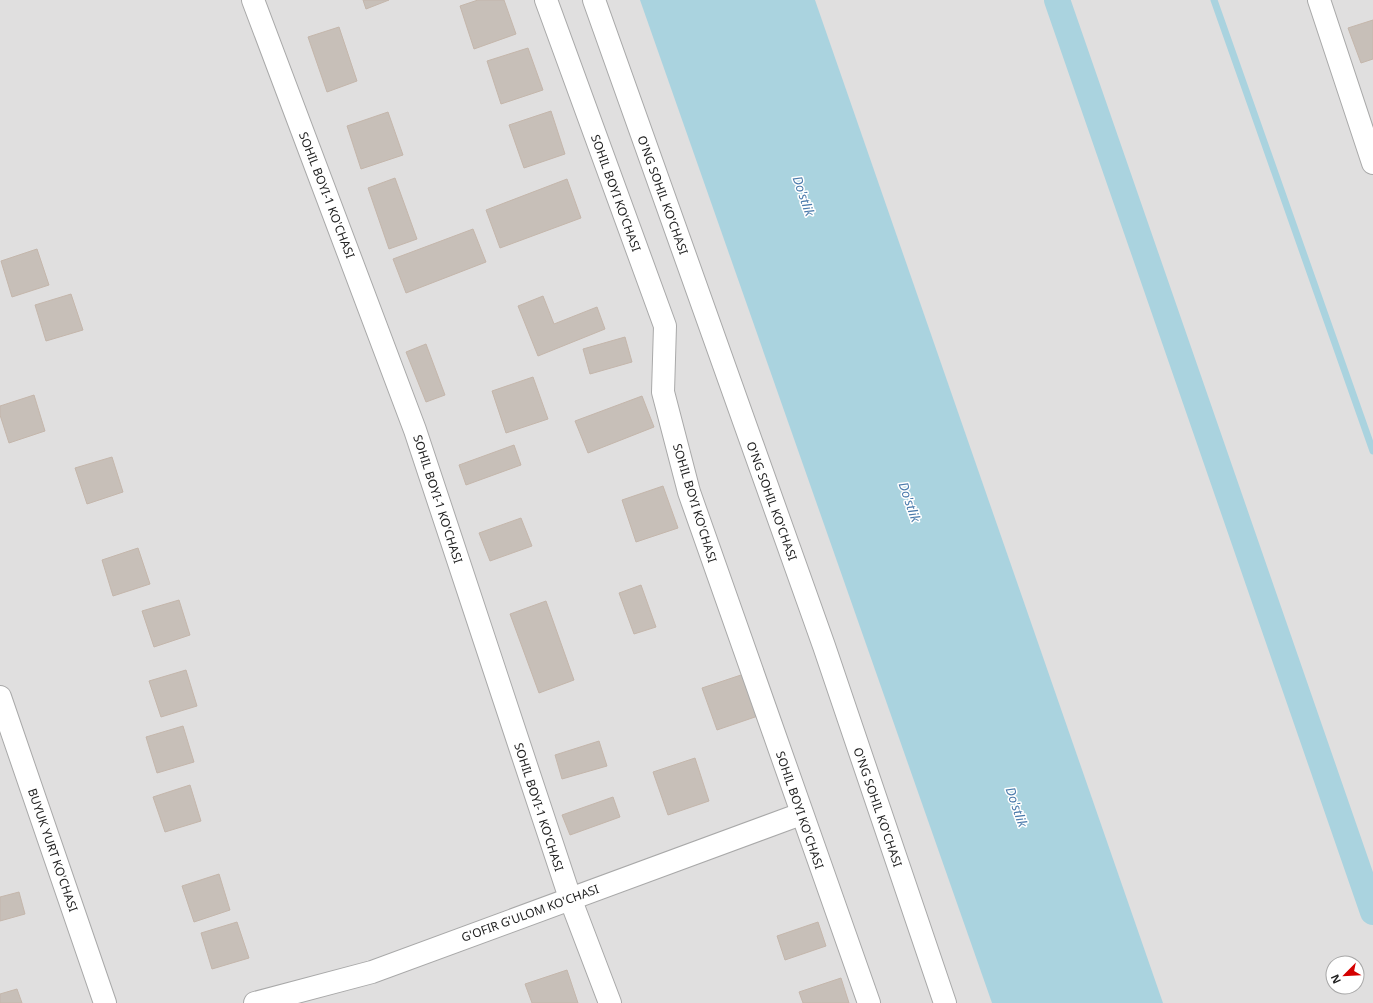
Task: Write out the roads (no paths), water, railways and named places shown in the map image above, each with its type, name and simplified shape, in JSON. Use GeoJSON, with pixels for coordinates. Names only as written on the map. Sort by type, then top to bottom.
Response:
{"type":"FeatureCollection","features":[{"type":"Feature","properties":{"kind":"street","name":"SOHIL BOYI-1 KO'CHASI"},"geometry":{"type":"LineString","coordinates":[[253,0],[415,430],[570,898],[610,1003]]}},
{"type":"Feature","properties":{"kind":"street","name":"SOHIL BOYI KO'CHASI"},"geometry":{"type":"LineString","coordinates":[[546,0],[665,326],[663,392],[689,492],[801,814],[869,1003]]}},
{"type":"Feature","properties":{"kind":"street","name":"O'NG SOHIL KO'CHASI"},"geometry":{"type":"LineString","coordinates":[[594,0],[824,646],[945,1003]]}},
{"type":"Feature","properties":{"kind":"street"},"geometry":{"type":"LineString","coordinates":[[1319,0],[1373,163]]}},
{"type":"Feature","properties":{"kind":"street","name":"BUYUK YURT KO'CHASI"},"geometry":{"type":"LineString","coordinates":[[0,696],[105,1003]]}},
{"type":"Feature","properties":{"kind":"street","name":"G'OFIR G'ULOM KO'CHASI"},"geometry":{"type":"LineString","coordinates":[[255,1003],[372,972],[801,814]]}},
{"type":"Feature","properties":{"kind":"water","name":"Do'stlik"},"geometry":{"type":"Polygon","coordinates":[[[640,0],[815,0],[1163,1003],[992,1003],[640,0]]]}},
{"type":"Feature","properties":{"kind":"waterway"},"geometry":{"type":"LineString","coordinates":[[1057,0],[1373,912]]}},
{"type":"Feature","properties":{"kind":"waterway"},"geometry":{"type":"LineString","coordinates":[[1214,0],[1373,451]]}}]}
